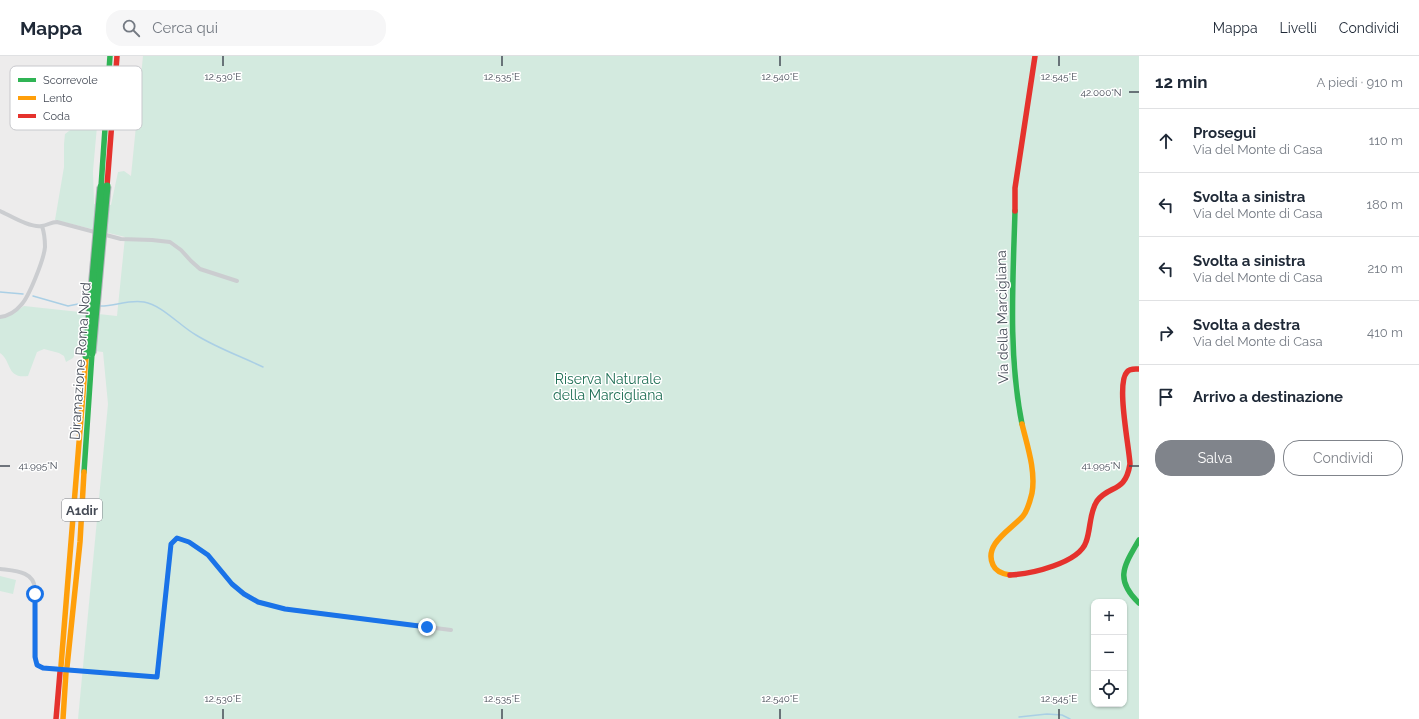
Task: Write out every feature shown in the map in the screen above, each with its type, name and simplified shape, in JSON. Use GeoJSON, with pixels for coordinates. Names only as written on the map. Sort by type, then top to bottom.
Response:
{"type":"FeatureCollection","features":[{"type":"Feature","properties":{"kind":"main road","name":"Diramazione Roma Nord"},"geometry":{"type":"LineString","coordinates":[[110,56],[110,66]]}},
{"type":"Feature","properties":{"kind":"main road","name":"Diramazione Roma Nord"},"geometry":{"type":"LineString","coordinates":[[115,66],[116,56]]}},
{"type":"Feature","properties":{"kind":"main road","name":"Via della Marcigliana"},"geometry":{"type":"LineString","coordinates":[[1035,56],[1015,188],[1013,305],[1014,375],[1017,398],[1032,470],[1032,492],[1023,516],[992,547],[990,559],[995,569],[1006,574],[1022,574],[1066,560],[1081,552],[1085,544],[1094,505],[1098,499],[1106,493],[1120,486],[1128,474],[1130,463],[1125,429],[1123,387],[1126,373],[1131,369],[1139,369]]}},
{"type":"Feature","properties":{"kind":"main road","name":"Diramazione Roma Nord"},"geometry":{"type":"LineString","coordinates":[[104,187],[107,130]]}},
{"type":"Feature","properties":{"kind":"main road","name":"Diramazione Roma Nord"},"geometry":{"type":"LineString","coordinates":[[56,719],[80,542],[89,354],[109,130]]}},
{"type":"Feature","properties":{"kind":"main road"},"geometry":{"type":"LineString","coordinates":[[1139,540],[1124,568],[1123,577],[1127,591],[1139,603]]}},
{"type":"Feature","properties":{"kind":"main road","name":"Diramazione Roma Nord"},"geometry":{"type":"LineString","coordinates":[[63,669],[63,719]]}},
{"type":"Feature","properties":{"kind":"street"},"geometry":{"type":"LineString","coordinates":[[0,211],[34,225],[42,226],[50,222],[57,222],[121,239],[170,242],[181,250],[200,269],[237,282]]}},
{"type":"Feature","properties":{"kind":"street"},"geometry":{"type":"LineString","coordinates":[[0,317],[14,312],[23,304],[40,267],[45,248],[42,226]]}},
{"type":"Feature","properties":{"kind":"street"},"geometry":{"type":"LineString","coordinates":[[0,569],[25,574],[30,576],[33,580],[35,590],[36,661],[37,665],[48,668],[157,677],[171,544],[177,538],[189,542],[208,555],[238,589],[265,605],[285,609],[451,630]]}},
{"type":"Feature","properties":{"kind":"green space","name":"Riserva Naturale della Marcigliana"},"geometry":{"type":"Polygon","coordinates":[[[143,56],[1139,56],[1139,719],[78,719],[108,404],[103,352],[78,349],[73,358],[66,362],[64,356],[59,353],[44,349],[37,352],[28,376],[16,375],[10,369],[4,356],[0,353],[0,318],[7,317],[24,306],[117,316],[125,237],[55,220],[64,167],[65,134],[70,130],[97,130],[93,171],[94,204],[111,205],[118,172],[124,171],[131,176],[136,130],[142,130],[143,56]]]}},
{"type":"Feature","properties":{"kind":"green space"},"geometry":{"type":"Polygon","coordinates":[[[0,576],[16,580],[13,594],[0,591],[0,576]]]}},
{"type":"Feature","properties":{"kind":"waterway"},"geometry":{"type":"LineString","coordinates":[[0,292],[23,294]]}},
{"type":"Feature","properties":{"kind":"waterway"},"geometry":{"type":"LineString","coordinates":[[33,296],[68,306],[78,304],[89,305]]}},
{"type":"Feature","properties":{"kind":"waterway"},"geometry":{"type":"LineString","coordinates":[[98,306],[138,301],[151,304],[164,311],[204,340],[263,367]]}},
{"type":"Feature","properties":{"kind":"waterway"},"geometry":{"type":"LineString","coordinates":[[1019,717],[1047,714],[1062,715],[1070,719]]}},
{"type":"Feature","properties":{"kind":"traffic: fast"},"geometry":{"type":"LineString","coordinates":[[109,66],[110,56]]}},
{"type":"Feature","properties":{"kind":"traffic: fast"},"geometry":{"type":"LineString","coordinates":[[101,187],[105,130]]}},
{"type":"Feature","properties":{"kind":"traffic: fast"},"geometry":{"type":"LineString","coordinates":[[92,353],[107,186]]}},
{"type":"Feature","properties":{"kind":"traffic: fast"},"geometry":{"type":"LineString","coordinates":[[86,356],[101,187]]}},
{"type":"Feature","properties":{"kind":"traffic: fast"},"geometry":{"type":"LineString","coordinates":[[1015,211],[1012,318],[1015,371],[1022,424]]}},
{"type":"Feature","properties":{"kind":"traffic: fast"},"geometry":{"type":"LineString","coordinates":[[84,472],[92,353]]}},
{"type":"Feature","properties":{"kind":"traffic: fast"},"geometry":{"type":"LineString","coordinates":[[1139,540],[1129,557],[1124,572],[1126,587],[1139,603]]}},
{"type":"Feature","properties":{"kind":"traffic: slow"},"geometry":{"type":"LineString","coordinates":[[61,666],[86,356]]}},
{"type":"Feature","properties":{"kind":"traffic: slow"},"geometry":{"type":"LineString","coordinates":[[1010,575],[998,571],[993,565],[991,557],[995,544],[1025,514],[1032,493],[1032,467],[1022,424]]}},
{"type":"Feature","properties":{"kind":"traffic: slow"},"geometry":{"type":"LineString","coordinates":[[67,667],[80,542],[84,472]]}},
{"type":"Feature","properties":{"kind":"traffic: slow"},"geometry":{"type":"LineString","coordinates":[[63,719],[66,672]]}},
{"type":"Feature","properties":{"kind":"traffic: jam"},"geometry":{"type":"LineString","coordinates":[[116,66],[117,56]]}},
{"type":"Feature","properties":{"kind":"traffic: jam"},"geometry":{"type":"LineString","coordinates":[[1015,211],[1015,188],[1035,56]]}},
{"type":"Feature","properties":{"kind":"traffic: jam"},"geometry":{"type":"LineString","coordinates":[[107,186],[111,130]]}},
{"type":"Feature","properties":{"kind":"traffic: jam"},"geometry":{"type":"LineString","coordinates":[[1010,575],[1041,570],[1053,566],[1074,556],[1082,549],[1086,542],[1091,516],[1097,501],[1107,492],[1121,484],[1128,474],[1130,464],[1123,401],[1124,378],[1127,372],[1131,369],[1139,369]]}},
{"type":"Feature","properties":{"kind":"traffic: jam"},"geometry":{"type":"LineString","coordinates":[[56,719],[60,672]]}},
{"type":"Feature","properties":{"kind":"route"},"geometry":{"type":"LineString","coordinates":[[35,594],[35,657],[37,665],[43,668],[124,675],[157,677],[171,544],[173,540],[177,538],[189,542],[208,555],[232,584],[244,594],[265,605],[285,609],[427,627]]}}]}
